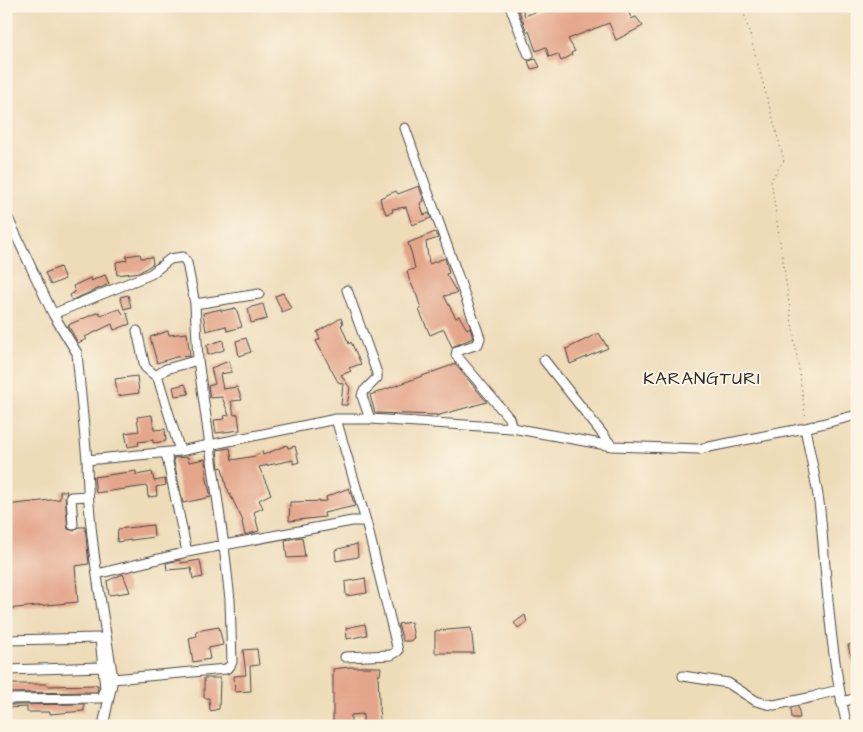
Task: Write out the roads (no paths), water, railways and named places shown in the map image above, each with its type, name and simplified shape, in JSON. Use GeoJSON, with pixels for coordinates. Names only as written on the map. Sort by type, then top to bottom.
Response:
{"type":"FeatureCollection","features":[{"type":"Feature","properties":{"kind":"street"},"geometry":{"type":"LineString","coordinates":[[510,6],[529,55]]}},
{"type":"Feature","properties":{"kind":"street"},"geometry":{"type":"LineString","coordinates":[[405,128],[480,338],[478,344],[457,351],[456,355],[509,418],[512,428]]}},
{"type":"Feature","properties":{"kind":"street"},"geometry":{"type":"LineString","coordinates":[[6,214],[53,314],[77,353],[87,460],[88,496],[110,685],[103,726]]}},
{"type":"Feature","properties":{"kind":"street"},"geometry":{"type":"LineString","coordinates":[[6,699],[101,698],[110,685],[226,669],[232,662],[230,600],[224,546],[198,360],[195,304],[187,263],[183,257],[170,259],[145,277],[53,314]]}},
{"type":"Feature","properties":{"kind":"street"},"geometry":{"type":"LineString","coordinates":[[346,290],[377,373],[377,378],[363,392],[362,396],[370,419]]}},
{"type":"Feature","properties":{"kind":"street"},"geometry":{"type":"LineString","coordinates":[[195,304],[259,294]]}},
{"type":"Feature","properties":{"kind":"street"},"geometry":{"type":"LineString","coordinates":[[137,331],[145,369],[158,378],[180,451]]}},
{"type":"Feature","properties":{"kind":"street"},"geometry":{"type":"LineString","coordinates":[[156,376],[166,369],[198,360]]}},
{"type":"Feature","properties":{"kind":"street"},"geometry":{"type":"LineString","coordinates":[[544,360],[612,446]]}},
{"type":"Feature","properties":{"kind":"street"},"geometry":{"type":"LineString","coordinates":[[87,460],[180,451],[336,419],[370,419],[512,428],[612,446],[700,449],[806,428],[857,414]]}},
{"type":"Feature","properties":{"kind":"street"},"geometry":{"type":"LineString","coordinates":[[336,419],[366,521],[378,576],[398,649],[396,653],[391,655],[345,657]]}},
{"type":"Feature","properties":{"kind":"street"},"geometry":{"type":"LineString","coordinates":[[806,428],[819,508],[833,651],[847,726]]}},
{"type":"Feature","properties":{"kind":"street"},"geometry":{"type":"LineString","coordinates":[[166,453],[187,552]]}},
{"type":"Feature","properties":{"kind":"street"},"geometry":{"type":"LineString","coordinates":[[74,525],[71,498],[88,496]]}},
{"type":"Feature","properties":{"kind":"street"},"geometry":{"type":"LineString","coordinates":[[97,574],[187,552],[352,521],[366,521]]}},
{"type":"Feature","properties":{"kind":"street"},"geometry":{"type":"LineString","coordinates":[[6,640],[100,638],[103,667],[110,685]]}},
{"type":"Feature","properties":{"kind":"street"},"geometry":{"type":"LineString","coordinates":[[6,670],[103,667]]}},
{"type":"Feature","properties":{"kind":"street"},"geometry":{"type":"LineString","coordinates":[[683,676],[728,683],[756,701],[774,705],[813,698],[839,690]]}},
{"type":"Feature","properties":{"kind":"street"},"geometry":{"type":"LineString","coordinates":[[841,702],[857,698]]}},
{"type":"Feature","properties":{"kind":"district","name":"KARANGTURI"},"geometry":{"type":"Point","coordinates":[702,378]}}]}
